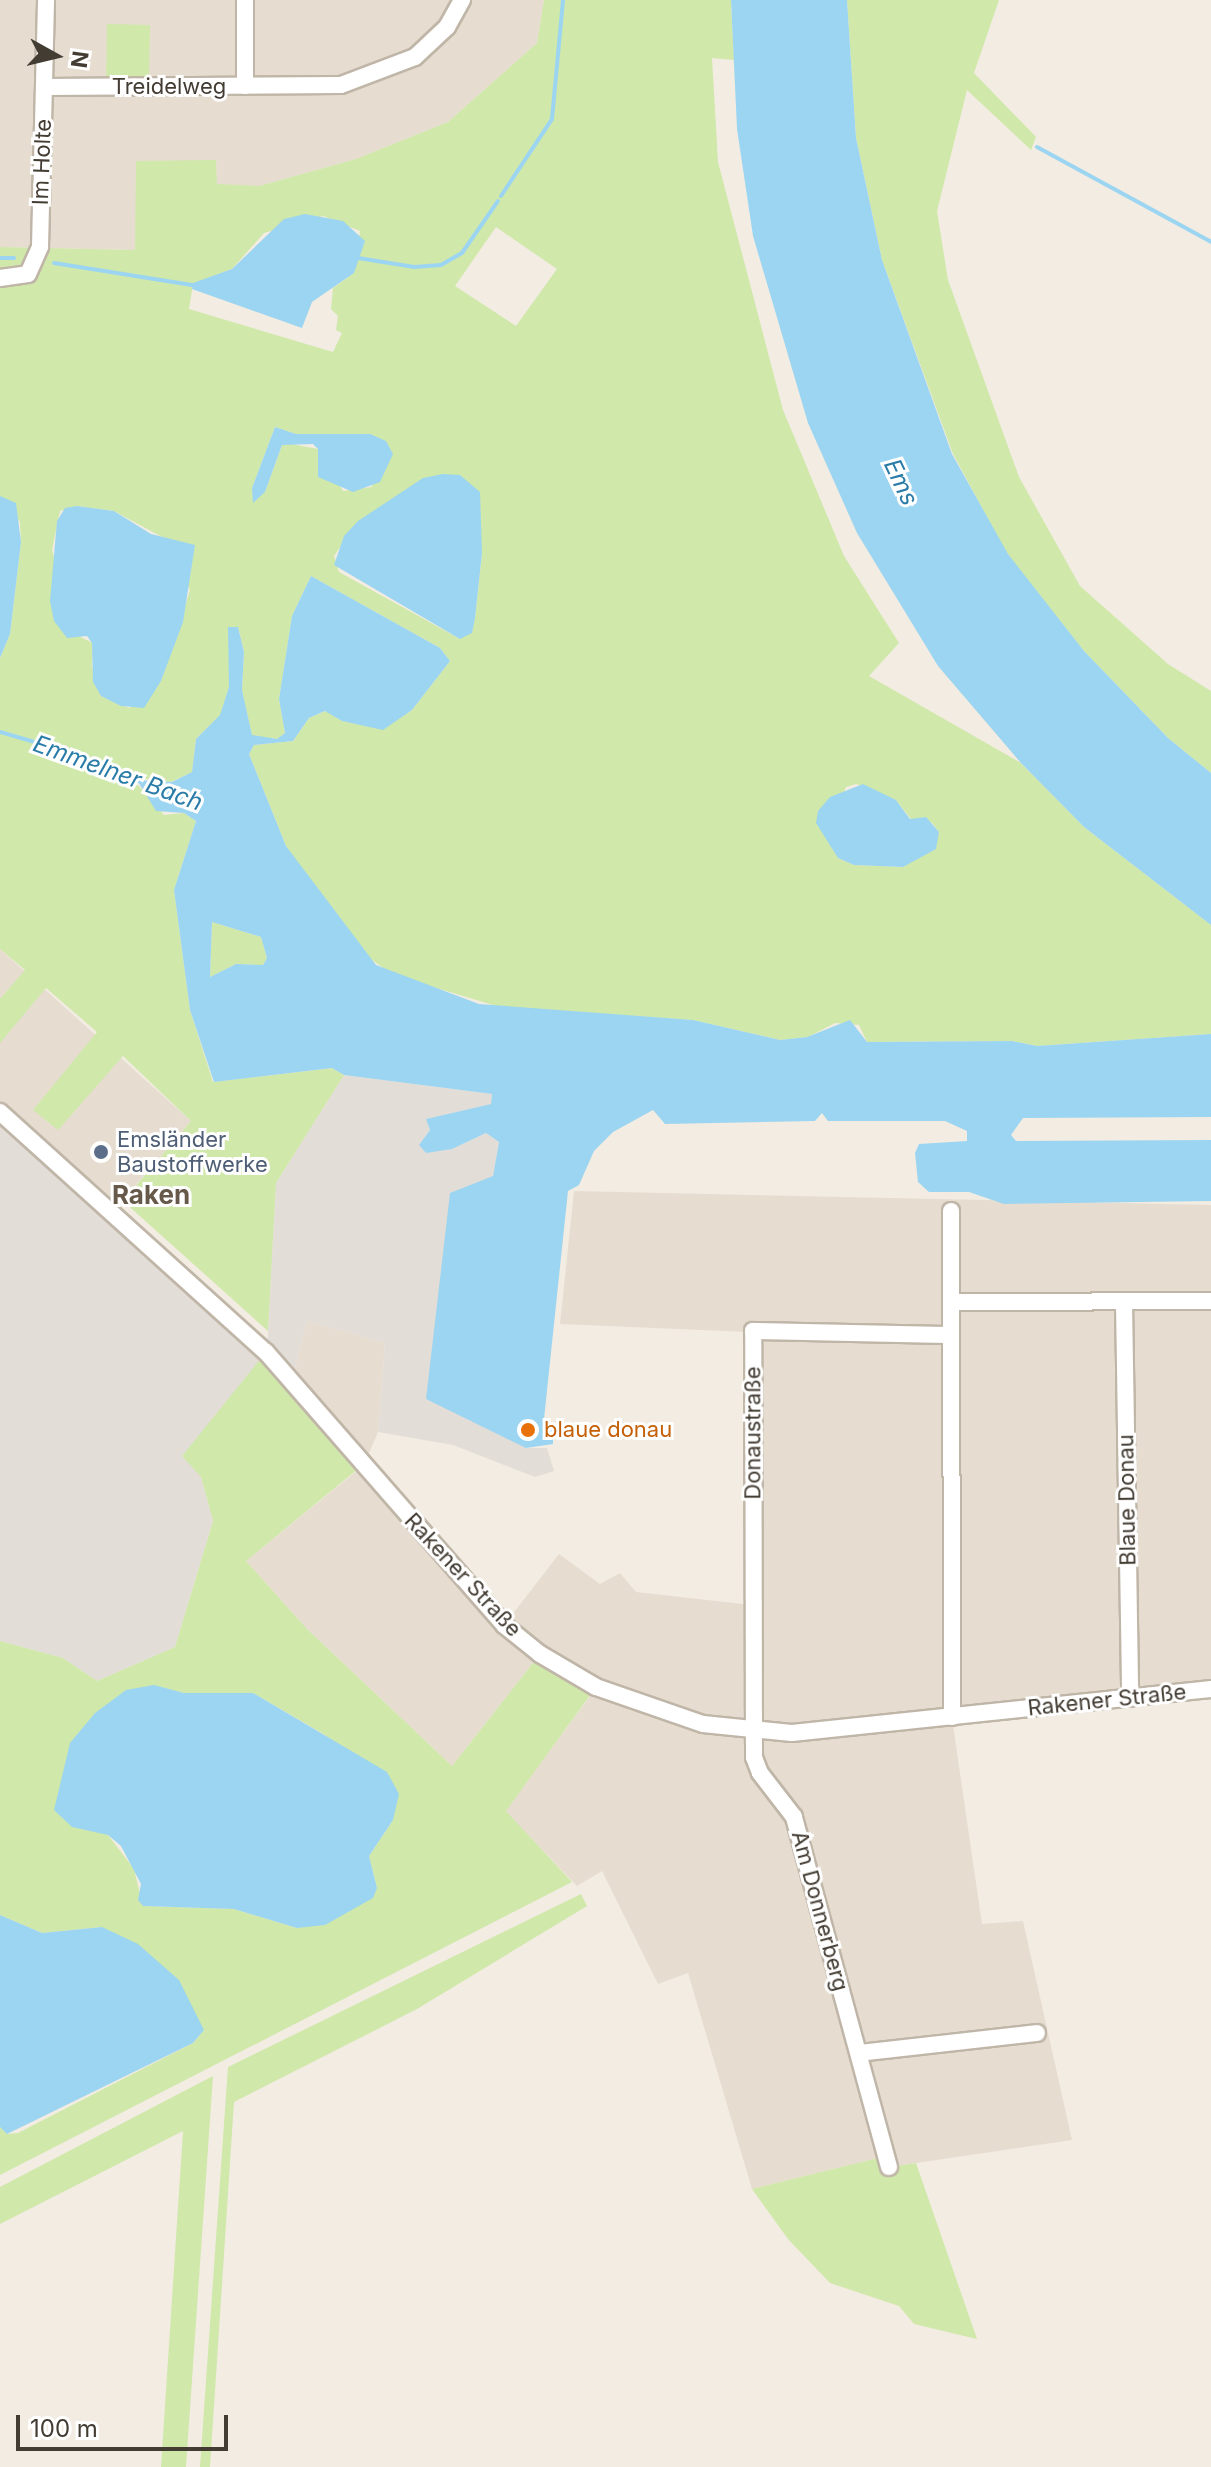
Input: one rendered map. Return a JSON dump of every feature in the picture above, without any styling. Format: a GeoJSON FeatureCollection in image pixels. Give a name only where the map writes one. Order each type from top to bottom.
{"type":"FeatureCollection","features":[{"type":"Feature","properties":{"kind":"street","name":"Im Holte"},"geometry":{"type":"LineString","coordinates":[[0,278],[28,274],[40,247],[46,0]]}},
{"type":"Feature","properties":{"kind":"street","name":"Treidelweg"},"geometry":{"type":"LineString","coordinates":[[245,0],[245,86]]}},
{"type":"Feature","properties":{"kind":"street","name":"Treidelweg"},"geometry":{"type":"LineString","coordinates":[[44,87],[314,88],[373,76],[428,47],[462,0]]}},
{"type":"Feature","properties":{"kind":"street","name":"Rakener Straße"},"geometry":{"type":"LineString","coordinates":[[0,1112],[273,1359],[504,1625],[540,1654],[607,1692],[703,1724],[751,1731],[827,1731],[1211,1689]]}},
{"type":"Feature","properties":{"kind":"street"},"geometry":{"type":"LineString","coordinates":[[951,1211],[952,1717]]}},
{"type":"Feature","properties":{"kind":"street"},"geometry":{"type":"LineString","coordinates":[[951,1302],[1211,1301]]}},
{"type":"Feature","properties":{"kind":"street","name":"Blaue Donau"},"geometry":{"type":"LineString","coordinates":[[1124,1302],[1130,1698]]}},
{"type":"Feature","properties":{"kind":"street","name":"Donaustraße"},"geometry":{"type":"LineString","coordinates":[[751,1731],[753,1331],[950,1335]]}},
{"type":"Feature","properties":{"kind":"street","name":"Am Donnerberg"},"geometry":{"type":"LineString","coordinates":[[751,1731],[760,1773],[794,1817],[889,2167]]}},
{"type":"Feature","properties":{"kind":"street"},"geometry":{"type":"LineString","coordinates":[[859,2053],[1037,2033]]}},
{"type":"Feature","properties":{"kind":"shaded area"},"geometry":{"type":"Polygon","coordinates":[[[0,0],[544,0],[537,43],[448,122],[356,159],[259,186],[217,185],[216,161],[136,161],[136,250],[0,247],[0,0]]]}},
{"type":"Feature","properties":{"kind":"shaded area"},"geometry":{"type":"Polygon","coordinates":[[[0,949],[191,1121],[112,1213],[0,1112],[0,949]]]}},
{"type":"Feature","properties":{"kind":"shaded area"},"geometry":{"type":"Polygon","coordinates":[[[344,1075],[492,1094],[491,1104],[427,1119],[430,1130],[419,1145],[452,1149],[486,1133],[499,1142],[493,1176],[526,1448],[547,1448],[554,1471],[535,1477],[453,1445],[378,1432],[385,1343],[307,1321],[292,1380],[201,1477],[213,1521],[175,1647],[97,1681],[63,1658],[0,1641],[0,1112],[267,1351],[276,1183],[344,1075]]]}},
{"type":"Feature","properties":{"kind":"shaded area"},"geometry":{"type":"Polygon","coordinates":[[[574,1191],[1211,1205],[1211,1693],[952,1718],[982,1924],[1023,1921],[1072,2140],[889,2167],[886,2156],[752,2189],[688,1973],[658,1984],[602,1871],[577,1886],[505,1811],[596,1688],[540,1654],[452,1766],[307,1629],[246,1561],[364,1465],[505,1624],[559,1554],[600,1584],[620,1573],[636,1592],[752,1605],[748,1332],[560,1324],[574,1191]]]}},
{"type":"Feature","properties":{"kind":"shaded area"},"geometry":{"type":"Polygon","coordinates":[[[307,1321],[385,1343],[378,1432],[364,1465],[292,1380],[307,1321]]]}},
{"type":"Feature","properties":{"kind":"green space"},"geometry":{"type":"Polygon","coordinates":[[[544,0],[731,0],[734,60],[712,58],[718,162],[783,410],[844,556],[899,643],[869,676],[1021,763],[1084,827],[1211,925],[1211,1034],[1037,1046],[1012,1041],[867,1042],[859,1025],[835,1023],[808,1037],[780,1040],[693,1020],[503,1008],[393,975],[368,957],[308,881],[286,846],[249,754],[254,745],[293,741],[309,718],[326,711],[342,721],[383,729],[412,710],[450,661],[440,648],[311,576],[292,616],[279,699],[285,733],[277,739],[252,736],[242,690],[244,652],[238,627],[229,628],[229,687],[221,715],[196,739],[192,772],[171,782],[115,775],[139,786],[164,815],[184,813],[196,821],[174,890],[190,1010],[213,1082],[332,1068],[344,1075],[276,1183],[268,1331],[123,1201],[191,1121],[123,1056],[58,1130],[33,1110],[97,1032],[46,988],[0,1043],[0,999],[25,970],[0,949],[0,658],[10,634],[21,542],[20,522],[0,496],[0,247],[135,250],[136,161],[216,160],[217,184],[259,186],[356,159],[448,122],[537,43],[544,0]],[[323,216],[264,233],[232,269],[193,284],[189,309],[333,352],[342,333],[336,330],[338,316],[331,309],[333,288],[354,273],[360,231],[323,216]],[[496,227],[455,286],[516,326],[557,269],[496,227]],[[275,427],[252,488],[265,492],[282,445],[291,444],[318,449],[343,491],[372,487],[370,434],[296,434],[275,427]],[[77,506],[60,511],[52,550],[76,635],[93,643],[92,667],[101,696],[129,708],[161,681],[190,590],[162,537],[114,511],[77,506]],[[358,521],[334,556],[339,572],[460,639],[475,618],[482,553],[358,521]],[[856,784],[846,787],[827,836],[838,858],[854,865],[903,867],[930,849],[939,832],[932,823],[911,819],[896,800],[856,784]]]}},
{"type":"Feature","properties":{"kind":"green space"},"geometry":{"type":"Polygon","coordinates":[[[847,0],[999,0],[974,73],[1036,137],[1031,150],[967,90],[937,211],[948,280],[1019,477],[1080,586],[1168,664],[1211,691],[1211,773],[1168,738],[1084,651],[1007,554],[953,454],[882,260],[856,138],[847,0]]]}},
{"type":"Feature","properties":{"kind":"green space"},"geometry":{"type":"Polygon","coordinates":[[[107,24],[150,25],[149,81],[106,81],[107,24]]]}},
{"type":"Feature","properties":{"kind":"green space"},"geometry":{"type":"Polygon","coordinates":[[[212,922],[261,937],[267,958],[263,965],[236,964],[210,977],[212,922]]]}},
{"type":"Feature","properties":{"kind":"green space"},"geometry":{"type":"Polygon","coordinates":[[[266,1352],[364,1464],[246,1561],[307,1629],[452,1766],[540,1654],[596,1687],[506,1811],[572,1882],[0,2175],[0,2127],[7,2134],[18,2133],[193,2043],[204,2030],[102,1927],[42,1933],[0,1915],[0,1641],[63,1658],[97,1681],[175,1647],[213,1521],[201,1477],[182,1456],[266,1352]],[[153,1686],[108,1835],[134,1869],[143,1906],[234,1909],[297,1928],[377,1888],[369,1856],[393,1820],[325,1735],[253,1693],[184,1693],[153,1686]]]}},
{"type":"Feature","properties":{"kind":"green space"},"geometry":{"type":"Polygon","coordinates":[[[581,1894],[587,1906],[417,2009],[234,2102],[210,2467],[200,2467],[228,2067],[581,1894]]]}},
{"type":"Feature","properties":{"kind":"green space"},"geometry":{"type":"Polygon","coordinates":[[[213,2076],[186,2467],[161,2467],[183,2131],[0,2224],[0,2187],[213,2076]]]}},
{"type":"Feature","properties":{"kind":"green space"},"geometry":{"type":"Polygon","coordinates":[[[886,2156],[890,2167],[916,2163],[977,2339],[914,2324],[899,2306],[830,2283],[788,2239],[752,2189],[886,2156]]]}},
{"type":"Feature","properties":{"kind":"water","name":"Ems"},"geometry":{"type":"Polygon","coordinates":[[[731,0],[847,0],[856,138],[882,260],[952,454],[1008,554],[1084,651],[1168,738],[1211,773],[1211,925],[1084,827],[1021,763],[938,666],[857,533],[808,423],[753,236],[737,129],[731,0]]]}},
{"type":"Feature","properties":{"kind":"water"},"geometry":{"type":"Polygon","coordinates":[[[305,214],[343,221],[365,241],[354,273],[312,302],[302,328],[192,289],[193,283],[232,269],[284,219],[305,214]]]}},
{"type":"Feature","properties":{"kind":"water"},"geometry":{"type":"Polygon","coordinates":[[[275,427],[296,434],[370,434],[386,441],[393,454],[380,482],[353,492],[318,477],[318,449],[313,444],[282,445],[265,492],[253,503],[252,488],[275,427]]]}},
{"type":"Feature","properties":{"kind":"water"},"geometry":{"type":"Polygon","coordinates":[[[460,475],[480,492],[482,553],[475,618],[472,633],[460,639],[334,565],[344,536],[358,521],[423,478],[460,475]]]}},
{"type":"Feature","properties":{"kind":"water"},"geometry":{"type":"Polygon","coordinates":[[[0,496],[16,503],[21,542],[10,634],[0,658],[0,496]]]}},
{"type":"Feature","properties":{"kind":"water"},"geometry":{"type":"Polygon","coordinates":[[[77,506],[114,511],[151,534],[195,545],[183,622],[161,681],[144,708],[121,706],[101,696],[93,682],[92,643],[87,636],[67,638],[54,621],[50,601],[57,521],[65,508],[77,506]]]}},
{"type":"Feature","properties":{"kind":"water"},"geometry":{"type":"Polygon","coordinates":[[[311,576],[440,648],[450,661],[412,710],[383,730],[342,721],[325,711],[309,718],[293,741],[254,745],[249,754],[286,846],[376,965],[479,1004],[693,1020],[780,1040],[807,1037],[850,1020],[867,1042],[1012,1041],[1037,1046],[1211,1034],[1211,1117],[1023,1118],[1011,1135],[1016,1141],[1211,1140],[1211,1201],[1004,1204],[969,1192],[929,1192],[918,1182],[915,1153],[919,1144],[967,1141],[967,1131],[945,1121],[828,1121],[822,1113],[815,1121],[665,1124],[653,1110],[613,1132],[594,1151],[579,1185],[568,1191],[544,1419],[553,1426],[553,1444],[526,1448],[426,1399],[450,1193],[493,1176],[499,1142],[486,1133],[452,1149],[426,1153],[419,1145],[430,1130],[426,1119],[491,1104],[492,1094],[344,1075],[332,1068],[214,1082],[190,1010],[174,890],[196,821],[184,813],[156,811],[137,780],[172,782],[192,772],[196,739],[220,715],[229,687],[228,627],[238,627],[244,652],[242,690],[252,735],[277,739],[285,733],[279,699],[292,616],[311,576]],[[212,922],[210,977],[236,964],[263,965],[267,958],[261,937],[212,922]]]}},
{"type":"Feature","properties":{"kind":"water"},"geometry":{"type":"Polygon","coordinates":[[[863,784],[896,800],[910,819],[926,817],[939,832],[936,849],[903,867],[854,865],[838,858],[816,823],[818,811],[830,797],[863,784]]]}},
{"type":"Feature","properties":{"kind":"water"},"geometry":{"type":"Polygon","coordinates":[[[154,1685],[184,1693],[253,1693],[387,1772],[399,1794],[393,1820],[369,1856],[377,1888],[373,1898],[325,1925],[297,1928],[234,1909],[143,1906],[138,1900],[141,1884],[121,1846],[108,1835],[72,1827],[54,1810],[70,1743],[95,1713],[126,1690],[154,1685]]]}},
{"type":"Feature","properties":{"kind":"water"},"geometry":{"type":"Polygon","coordinates":[[[0,1915],[42,1933],[102,1927],[138,1944],[179,1980],[204,2030],[193,2043],[7,2134],[0,2127],[0,1915]]]}},
{"type":"Feature","properties":{"kind":"waterway"},"geometry":{"type":"LineString","coordinates":[[501,196],[552,119],[563,0]]}},
{"type":"Feature","properties":{"kind":"waterway"},"geometry":{"type":"LineString","coordinates":[[1037,147],[1211,242]]}},
{"type":"Feature","properties":{"kind":"waterway"},"geometry":{"type":"LineString","coordinates":[[358,258],[414,267],[441,265],[462,253],[498,201]]}},
{"type":"Feature","properties":{"kind":"waterway"},"geometry":{"type":"LineString","coordinates":[[0,258],[14,258]]}},
{"type":"Feature","properties":{"kind":"waterway"},"geometry":{"type":"LineString","coordinates":[[54,263],[198,286]]}},
{"type":"Feature","properties":{"kind":"waterway","name":"Emmelner Bach"},"geometry":{"type":"LineString","coordinates":[[0,732],[79,755],[141,782]]}},
{"type":"Feature","properties":{"kind":"place","name":"Emsländer Baustoffwerke"},"geometry":{"type":"Point","coordinates":[101,1152]}},
{"type":"Feature","properties":{"kind":"place","name":"blaue donau"},"geometry":{"type":"Point","coordinates":[528,1430]}},
{"type":"Feature","properties":{"kind":"district","name":"Raken"},"geometry":{"type":"Point","coordinates":[151,1195]}}]}
